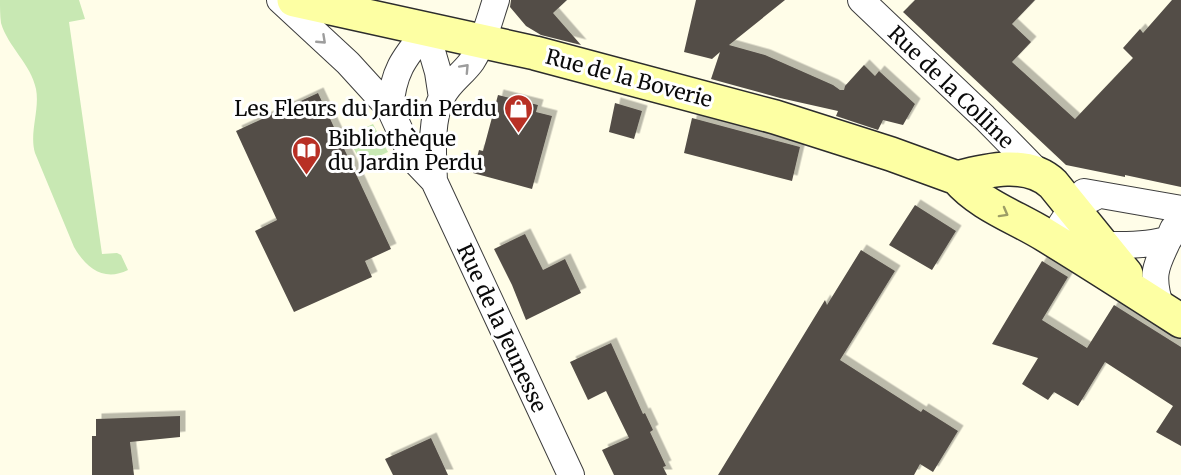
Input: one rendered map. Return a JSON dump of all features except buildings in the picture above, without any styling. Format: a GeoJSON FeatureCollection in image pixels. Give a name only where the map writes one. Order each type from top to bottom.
{"type":"FeatureCollection","features":[{"type":"Feature","properties":{"kind":"street","name":"Rue de la Jeunesse"},"geometry":{"type":"LineString","coordinates":[[280,0],[348,63],[390,109],[413,159],[434,181],[571,475]]}},
{"type":"Feature","properties":{"kind":"street","name":"Rue de la Boverie"},"geometry":{"type":"LineString","coordinates":[[294,0],[417,29],[483,41],[775,117],[957,178]]}},
{"type":"Feature","properties":{"kind":"street"},"geometry":{"type":"LineString","coordinates":[[372,0],[417,29],[392,87],[390,109]]}},
{"type":"Feature","properties":{"kind":"street","name":"Rue de la Jeunesse"},"geometry":{"type":"LineString","coordinates":[[434,181],[435,128],[442,98],[454,80],[471,62],[483,41],[496,0]]}},
{"type":"Feature","properties":{"kind":"street","name":"Rue de la Colline"},"geometry":{"type":"LineString","coordinates":[[861,0],[1066,191]]}},
{"type":"Feature","properties":{"kind":"street","name":"Rue de la Jeunesse"},"geometry":{"type":"LineString","coordinates":[[417,29],[438,72],[442,98]]}},
{"type":"Feature","properties":{"kind":"street"},"geometry":{"type":"LineString","coordinates":[[982,171],[1026,171],[1066,191],[1173,208],[1170,212],[1173,229],[1155,267],[1155,284],[1162,308],[1054,241],[986,203],[968,190],[957,178],[982,171]]}},
{"type":"Feature","properties":{"kind":"street"},"geometry":{"type":"LineString","coordinates":[[1054,241],[1062,219],[1066,191]]}},
{"type":"Feature","properties":{"kind":"street"},"geometry":{"type":"LineString","coordinates":[[1066,191],[1100,243],[1162,308]]}},
{"type":"Feature","properties":{"kind":"street"},"geometry":{"type":"LineString","coordinates":[[1054,241],[1144,244],[1169,239]]}},
{"type":"Feature","properties":{"kind":"green space"},"geometry":{"type":"Polygon","coordinates":[[[0,0],[79,0],[85,19],[69,22],[102,254],[121,255],[128,270],[111,274],[96,271],[84,261],[74,247],[35,153],[33,138],[37,105],[36,89],[29,72],[4,32],[1,23],[0,0]]]}},
{"type":"Feature","properties":{"kind":"green space"},"geometry":{"type":"Polygon","coordinates":[[[373,124],[388,152],[362,164],[347,136],[373,124]]]}},
{"type":"Feature","properties":{"kind":"place","name":"Les Fleurs du Jardin Perdu"},"geometry":{"type":"Point","coordinates":[518,134]}},
{"type":"Feature","properties":{"kind":"place","name":"Bibliothèque du Jardin Perdu"},"geometry":{"type":"Point","coordinates":[307,176]}}]}
